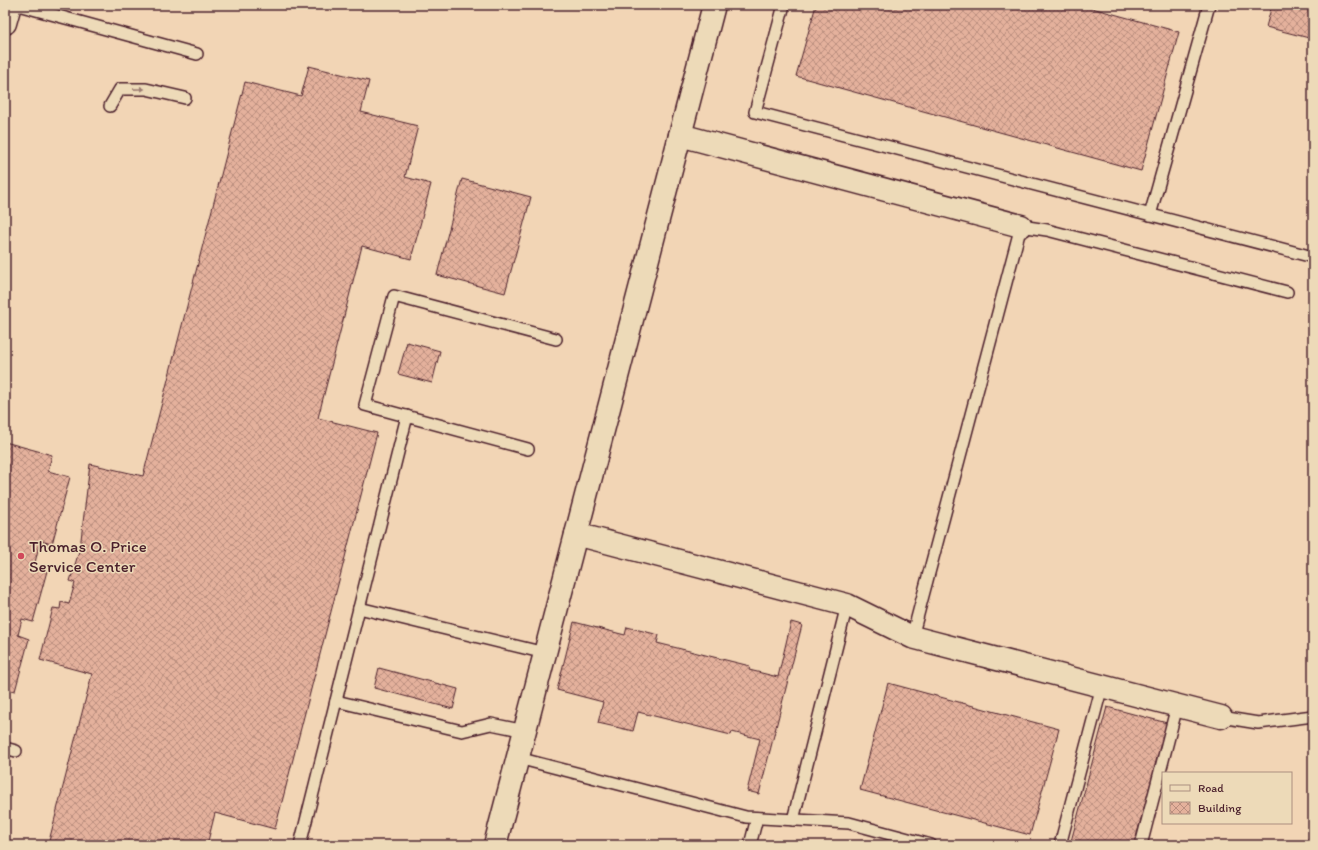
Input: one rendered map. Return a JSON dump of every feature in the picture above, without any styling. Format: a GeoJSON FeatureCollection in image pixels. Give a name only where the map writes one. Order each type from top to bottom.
{"type":"FeatureCollection","features":[{"type":"Feature","properties":{"kind":"street"},"geometry":{"type":"LineString","coordinates":[[5,23],[10,5]]}},
{"type":"Feature","properties":{"kind":"street"},"geometry":{"type":"LineString","coordinates":[[495,845],[714,5]]}},
{"type":"Feature","properties":{"kind":"street"},"geometry":{"type":"LineString","coordinates":[[680,135],[1021,226]]}},
{"type":"Feature","properties":{"kind":"street"},"geometry":{"type":"LineString","coordinates":[[576,534],[847,605],[912,636],[1221,717]]}},
{"type":"Feature","properties":{"kind":"lane"},"geometry":{"type":"LineString","coordinates":[[18,5],[197,54]]}},
{"type":"Feature","properties":{"kind":"lane"},"geometry":{"type":"LineString","coordinates":[[784,5],[755,112],[1313,258]]}},
{"type":"Feature","properties":{"kind":"lane"},"geometry":{"type":"LineString","coordinates":[[1150,215],[1209,5]]}},
{"type":"Feature","properties":{"kind":"lane"},"geometry":{"type":"LineString","coordinates":[[110,106],[120,89],[146,89],[186,98]]}},
{"type":"Feature","properties":{"kind":"lane"},"geometry":{"type":"LineString","coordinates":[[912,636],[1021,226],[1047,230],[1287,292]]}},
{"type":"Feature","properties":{"kind":"lane"},"geometry":{"type":"LineString","coordinates":[[528,449],[365,405],[394,296],[556,339]]}},
{"type":"Feature","properties":{"kind":"lane"},"geometry":{"type":"LineString","coordinates":[[300,845],[407,416]]}},
{"type":"Feature","properties":{"kind":"lane"},"geometry":{"type":"LineString","coordinates":[[793,820],[847,605]]}},
{"type":"Feature","properties":{"kind":"lane"},"geometry":{"type":"LineString","coordinates":[[359,608],[545,653]]}},
{"type":"Feature","properties":{"kind":"lane"},"geometry":{"type":"LineString","coordinates":[[1060,845],[1102,686]]}},
{"type":"Feature","properties":{"kind":"lane"},"geometry":{"type":"LineString","coordinates":[[336,701],[462,731],[490,724],[524,731]]}},
{"type":"Feature","properties":{"kind":"lane"},"geometry":{"type":"LineString","coordinates":[[1141,845],[1177,706]]}},
{"type":"Feature","properties":{"kind":"lane"},"geometry":{"type":"LineString","coordinates":[[1221,717],[1258,723],[1313,716]]}},
{"type":"Feature","properties":{"kind":"lane"},"geometry":{"type":"LineString","coordinates":[[518,758],[746,817],[849,823],[932,845]]}},
{"type":"Feature","properties":{"kind":"lane"},"geometry":{"type":"LineString","coordinates":[[750,845],[757,818]]}},
{"type":"Feature","properties":{"kind":"building"},"geometry":{"type":"Polygon","coordinates":[[[816,5],[1081,5],[1179,32],[1141,171],[796,76],[816,5]]]}},
{"type":"Feature","properties":{"kind":"building"},"geometry":{"type":"Polygon","coordinates":[[[1272,5],[1313,5],[1313,39],[1266,27],[1272,5]]]}},
{"type":"Feature","properties":{"kind":"building"},"geometry":{"type":"Polygon","coordinates":[[[309,66],[369,81],[361,112],[418,126],[405,177],[431,184],[411,259],[362,246],[318,418],[377,433],[275,829],[215,813],[207,845],[48,845],[92,674],[40,660],[53,608],[60,609],[61,602],[69,604],[75,583],[70,581],[80,548],[90,464],[143,476],[245,82],[301,96],[309,66]]]}},
{"type":"Feature","properties":{"kind":"building"},"geometry":{"type":"Polygon","coordinates":[[[462,179],[531,197],[505,293],[437,275],[462,179]]]}},
{"type":"Feature","properties":{"kind":"building"},"geometry":{"type":"Polygon","coordinates":[[[407,342],[440,351],[432,383],[398,374],[407,342]]]}},
{"type":"Feature","properties":{"kind":"building","name":"Thomas O. Price Service Center"},"geometry":{"type":"Polygon","coordinates":[[[5,442],[52,455],[48,471],[70,477],[52,544],[40,541],[34,567],[47,571],[33,622],[22,619],[18,635],[29,639],[15,691],[5,689],[5,442]]]}},
{"type":"Feature","properties":{"kind":"building"},"geometry":{"type":"Polygon","coordinates":[[[574,622],[625,635],[627,627],[659,635],[657,643],[750,666],[749,670],[778,677],[791,622],[802,625],[759,794],[747,791],[760,739],[732,732],[731,735],[638,712],[633,731],[598,723],[603,702],[557,690],[574,622]]]}},
{"type":"Feature","properties":{"kind":"building"},"geometry":{"type":"Polygon","coordinates":[[[379,668],[458,689],[453,709],[374,688],[379,668]]]}},
{"type":"Feature","properties":{"kind":"building"},"geometry":{"type":"Polygon","coordinates":[[[888,683],[1059,729],[1030,835],[860,790],[888,683]]]}},
{"type":"Feature","properties":{"kind":"building"},"geometry":{"type":"Polygon","coordinates":[[[1107,707],[1167,723],[1134,845],[1070,845],[1107,707]]]}},
{"type":"Feature","properties":{"kind":"place","name":"Thomas O. Price Service Center"},"geometry":{"type":"Point","coordinates":[21,556]}}]}
